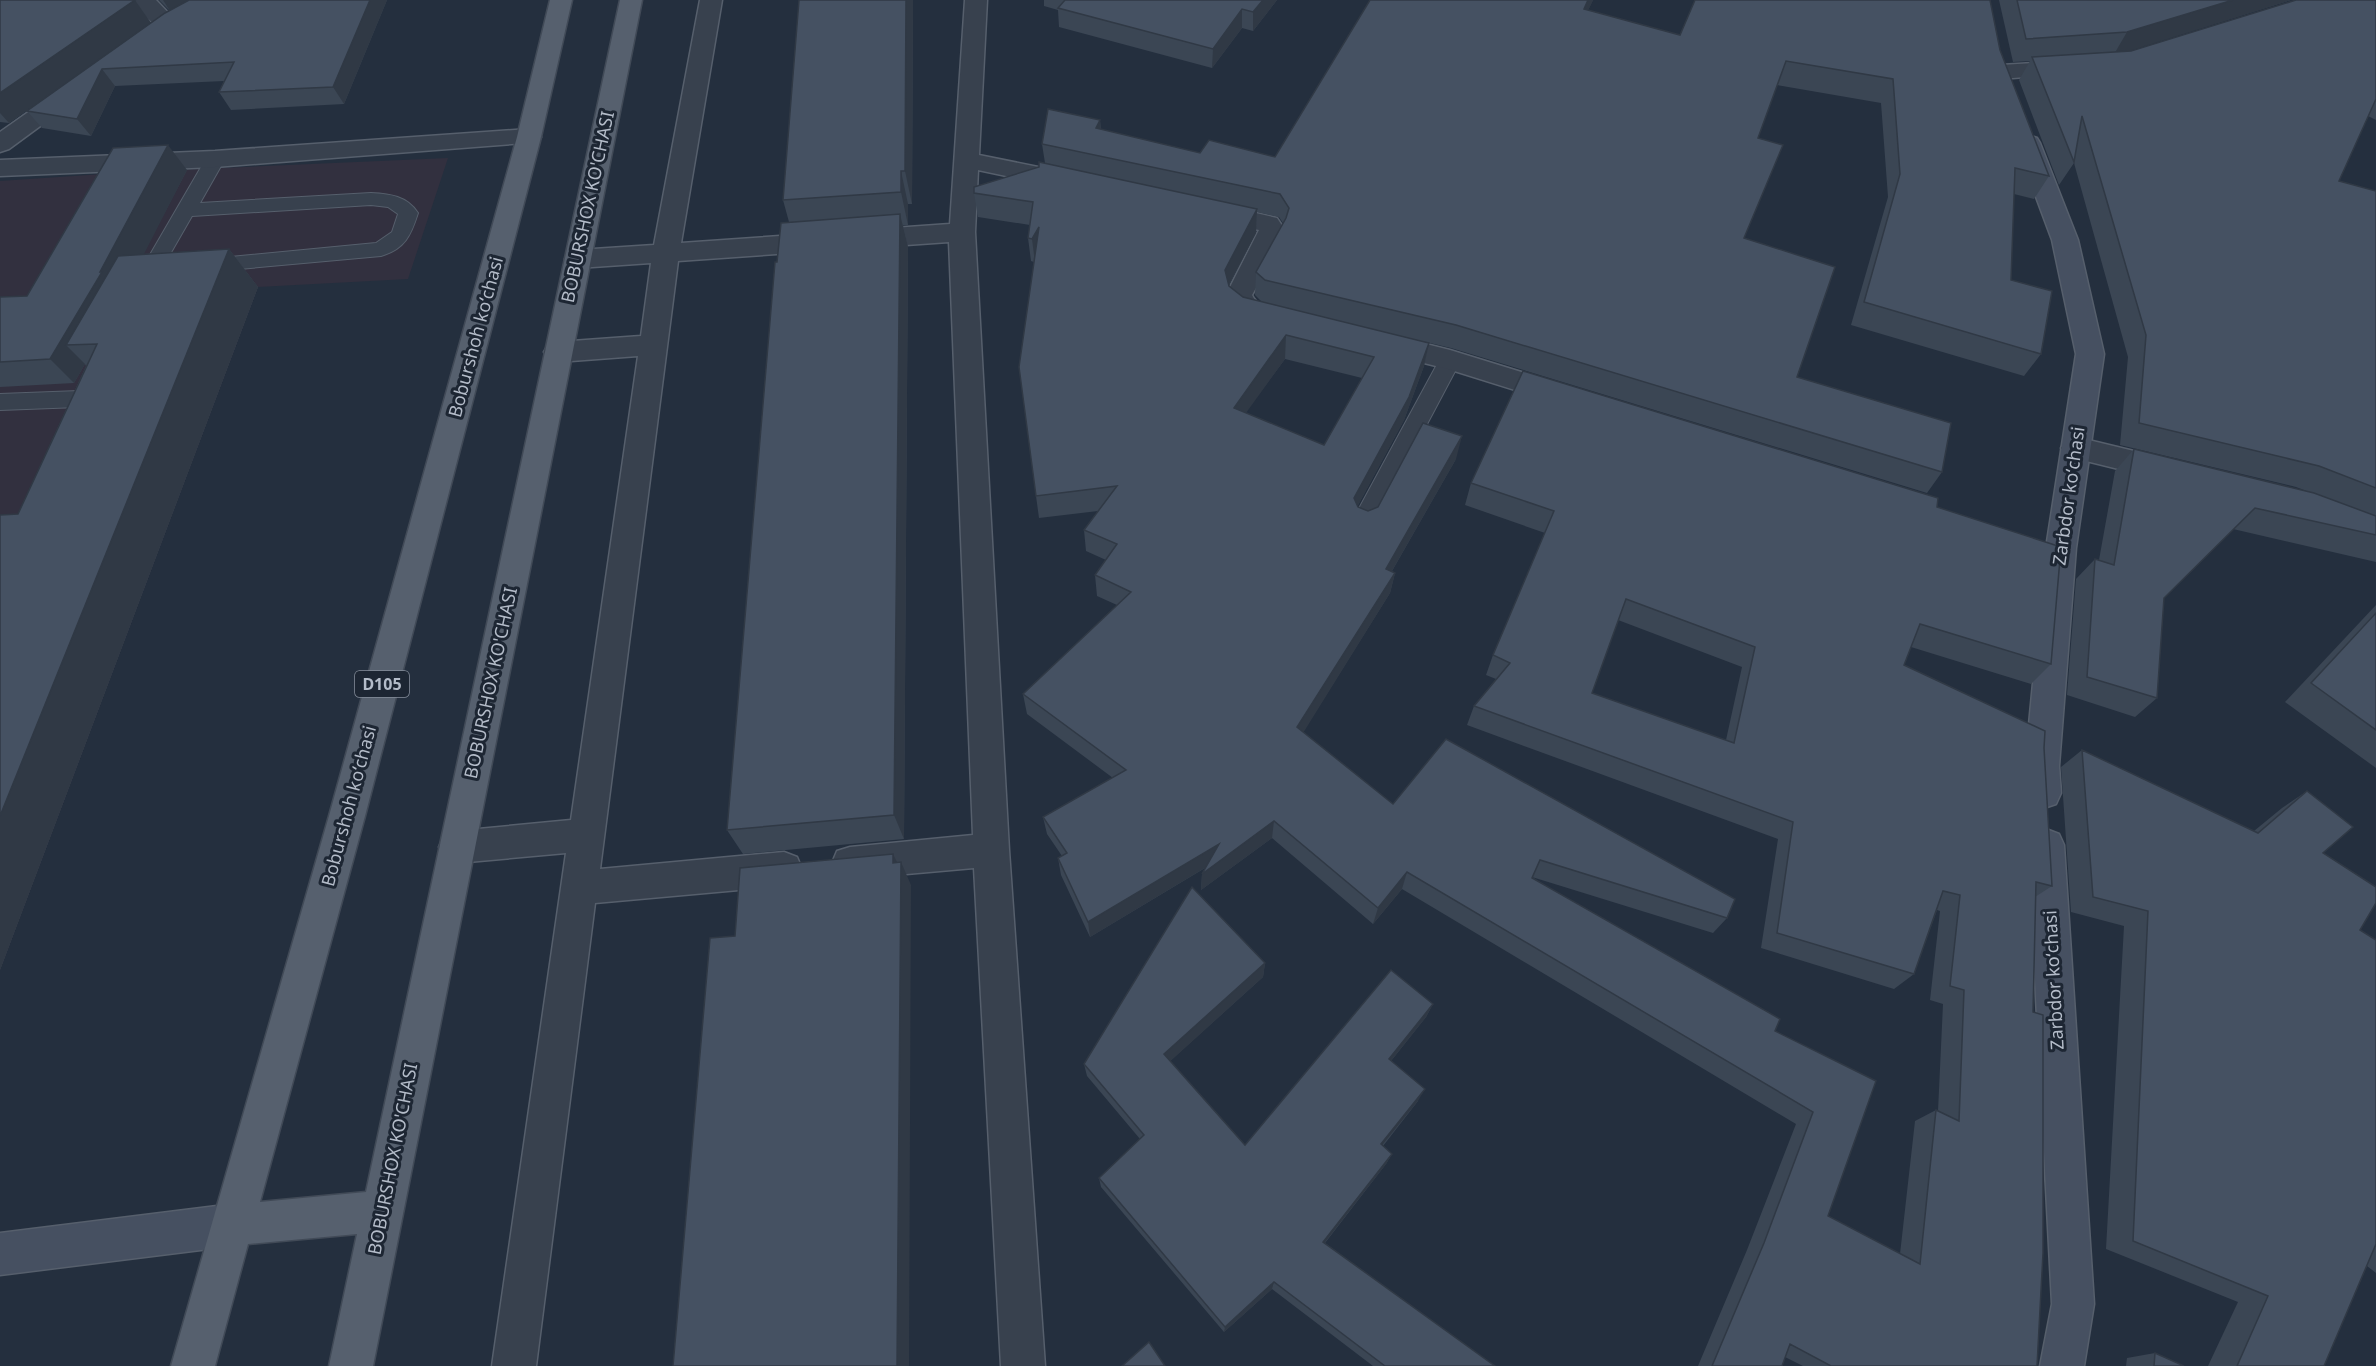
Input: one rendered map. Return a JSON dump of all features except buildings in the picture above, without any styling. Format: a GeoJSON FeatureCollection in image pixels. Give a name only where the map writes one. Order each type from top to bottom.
{"type":"FeatureCollection","features":[{"type":"Feature","properties":{"kind":"main road","name":"Boburshoh koʻchasi"},"geometry":{"type":"LineString","coordinates":[[193,1366],[353,793],[529,137],[561,0]]}},
{"type":"Feature","properties":{"kind":"main road","name":"BOBURSHOX KO'CHASI"},"geometry":{"type":"LineString","coordinates":[[351,1366],[631,0]]}},
{"type":"Feature","properties":{"kind":"main road"},"geometry":{"type":"LineString","coordinates":[[233,1225],[382,1211]]}},
{"type":"Feature","properties":{"kind":"street"},"geometry":{"type":"LineString","coordinates":[[143,0],[176,19],[149,37]]}},
{"type":"Feature","properties":{"kind":"street"},"geometry":{"type":"LineString","coordinates":[[514,1366],[666,253],[711,0]]}},
{"type":"Feature","properties":{"kind":"street"},"geometry":{"type":"LineString","coordinates":[[976,0],[962,232],[992,850],[1023,1366]]}},
{"type":"Feature","properties":{"kind":"street","name":"Zarbdor koʻchasi"},"geometry":{"type":"LineString","coordinates":[[2062,1366],[2073,1304],[2042,766],[2050,544],[2076,448],[2090,354],[2065,240],[1998,57],[2092,67]]}},
{"type":"Feature","properties":{"kind":"street"},"geometry":{"type":"LineString","coordinates":[[0,144],[92,78]]}},
{"type":"Feature","properties":{"kind":"street"},"geometry":{"type":"LineString","coordinates":[[0,168],[215,159],[529,137]]}},
{"type":"Feature","properties":{"kind":"street"},"geometry":{"type":"LineString","coordinates":[[967,159],[1091,185]]}},
{"type":"Feature","properties":{"kind":"street"},"geometry":{"type":"LineString","coordinates":[[1192,207],[1268,224],[1272,230],[1269,240],[1239,295],[1240,301],[1252,312],[1297,322]]}},
{"type":"Feature","properties":{"kind":"street"},"geometry":{"type":"LineString","coordinates":[[578,258],[962,232]]}},
{"type":"Feature","properties":{"kind":"street"},"geometry":{"type":"LineString","coordinates":[[1362,338],[1450,360],[1586,402]]}},
{"type":"Feature","properties":{"kind":"street"},"geometry":{"type":"LineString","coordinates":[[558,352],[653,345]]}},
{"type":"Feature","properties":{"kind":"street"},"geometry":{"type":"LineString","coordinates":[[2076,448],[2191,476]]}},
{"type":"Feature","properties":{"kind":"street"},"geometry":{"type":"LineString","coordinates":[[457,847],[586,835]]}},
{"type":"Feature","properties":{"kind":"street"},"geometry":{"type":"LineString","coordinates":[[580,888],[992,850]]}},
{"type":"Feature","properties":{"kind":"street"},"geometry":{"type":"LineString","coordinates":[[0,1254],[233,1225]]}},
{"type":"Feature","properties":{"kind":"lane"},"geometry":{"type":"LineString","coordinates":[[134,299],[215,159]]}},
{"type":"Feature","properties":{"kind":"lane"},"geometry":{"type":"LineString","coordinates":[[151,269],[381,249],[401,235],[408,213],[403,206],[393,200],[371,199],[185,210]]}},
{"type":"Feature","properties":{"kind":"lane"},"geometry":{"type":"LineString","coordinates":[[1364,521],[1450,360]]}},
{"type":"Feature","properties":{"kind":"lane"},"geometry":{"type":"LineString","coordinates":[[69,420],[90,379]]}},
{"type":"Feature","properties":{"kind":"lane"},"geometry":{"type":"LineString","coordinates":[[0,402],[79,399]]}},
{"type":"Feature","properties":{"kind":"shaded area"},"geometry":{"type":"Polygon","coordinates":[[[448,158],[408,279],[258,287],[0,970],[0,181],[133,172],[448,158]]]}}]}
